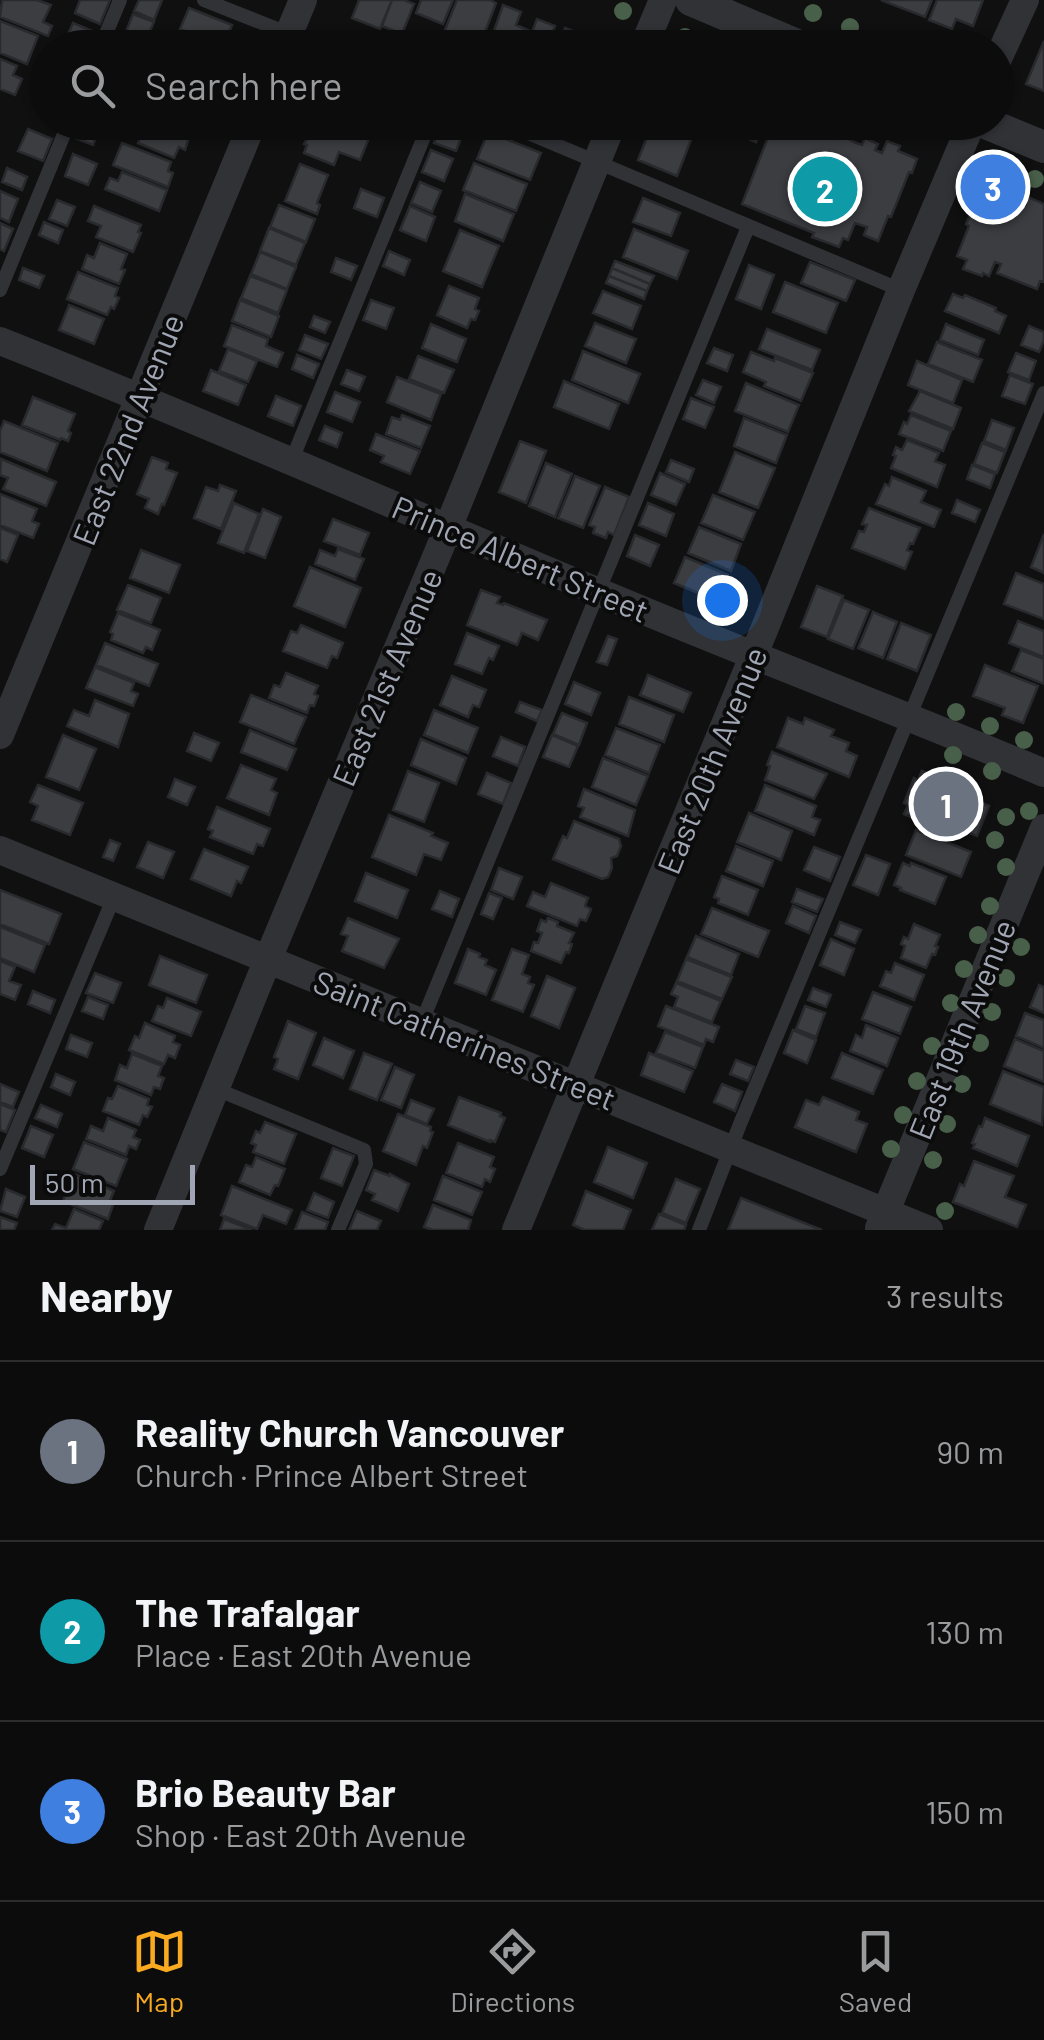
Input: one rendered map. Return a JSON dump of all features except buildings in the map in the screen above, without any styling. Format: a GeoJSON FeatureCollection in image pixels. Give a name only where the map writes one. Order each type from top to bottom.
{"type":"FeatureCollection","features":[{"type":"Feature","properties":{"kind":"street"},"geometry":{"type":"LineString","coordinates":[[290,30],[303,0]]}},
{"type":"Feature","properties":{"kind":"street"},"geometry":{"type":"LineString","coordinates":[[650,30],[663,0]]}},
{"type":"Feature","properties":{"kind":"street"},"geometry":{"type":"LineString","coordinates":[[691,0],[762,30]]}},
{"type":"Feature","properties":{"kind":"street"},"geometry":{"type":"LineString","coordinates":[[1011,30],[1025,0]]}},
{"type":"Feature","properties":{"kind":"street"},"geometry":{"type":"LineString","coordinates":[[1014,135],[1044,147]]}},
{"type":"Feature","properties":{"kind":"street","name":"East 22nd Avenue"},"geometry":{"type":"LineString","coordinates":[[0,735],[246,140]]}},
{"type":"Feature","properties":{"kind":"street","name":"East 21st Avenue"},"geometry":{"type":"LineString","coordinates":[[158,1230],[605,140]]}},
{"type":"Feature","properties":{"kind":"street","name":"East 20th Avenue"},"geometry":{"type":"LineString","coordinates":[[516,1230],[964,140]]}},
{"type":"Feature","properties":{"kind":"street","name":"Prince Albert Street"},"geometry":{"type":"LineString","coordinates":[[0,340],[598,592],[1044,773]]}},
{"type":"Feature","properties":{"kind":"street","name":"East 19th Avenue"},"geometry":{"type":"LineString","coordinates":[[882,1221],[1044,828]]}},
{"type":"Feature","properties":{"kind":"street","name":"Saint Catherines Street"},"geometry":{"type":"LineString","coordinates":[[0,850],[731,1148],[882,1221],[928,1230]]}},
{"type":"Feature","properties":{"kind":"lane"},"geometry":{"type":"LineString","coordinates":[[108,30],[120,0]]}},
{"type":"Feature","properties":{"kind":"lane"},"geometry":{"type":"LineString","coordinates":[[204,0],[266,30]]}},
{"type":"Feature","properties":{"kind":"lane"},"geometry":{"type":"LineString","coordinates":[[0,290],[62,140]]}},
{"type":"Feature","properties":{"kind":"lane"},"geometry":{"type":"LineString","coordinates":[[292,462],[423,140]]}},
{"type":"Feature","properties":{"kind":"lane"},"geometry":{"type":"LineString","coordinates":[[544,140],[902,290]]}},
{"type":"Feature","properties":{"kind":"lane"},"geometry":{"type":"LineString","coordinates":[[421,1024],[748,227]]}},
{"type":"Feature","properties":{"kind":"lane"},"geometry":{"type":"LineString","coordinates":[[699,1230],[1044,392]]}},
{"type":"Feature","properties":{"kind":"lane"},"geometry":{"type":"LineString","coordinates":[[0,1169],[114,896]]}},
{"type":"Feature","properties":{"kind":"lane"},"geometry":{"type":"LineString","coordinates":[[216,1089],[364,1150],[366,1164],[338,1230]]}},
{"type":"Feature","properties":{"kind":"place","name":"Brio Beauty Bar"},"geometry":{"type":"Point","coordinates":[993,187]}},
{"type":"Feature","properties":{"kind":"place","name":"The Trafalgar"},"geometry":{"type":"Point","coordinates":[825,189]}},
{"type":"Feature","properties":{"kind":"place","name":"Reality Church Vancouver"},"geometry":{"type":"Point","coordinates":[946,804]}}]}
